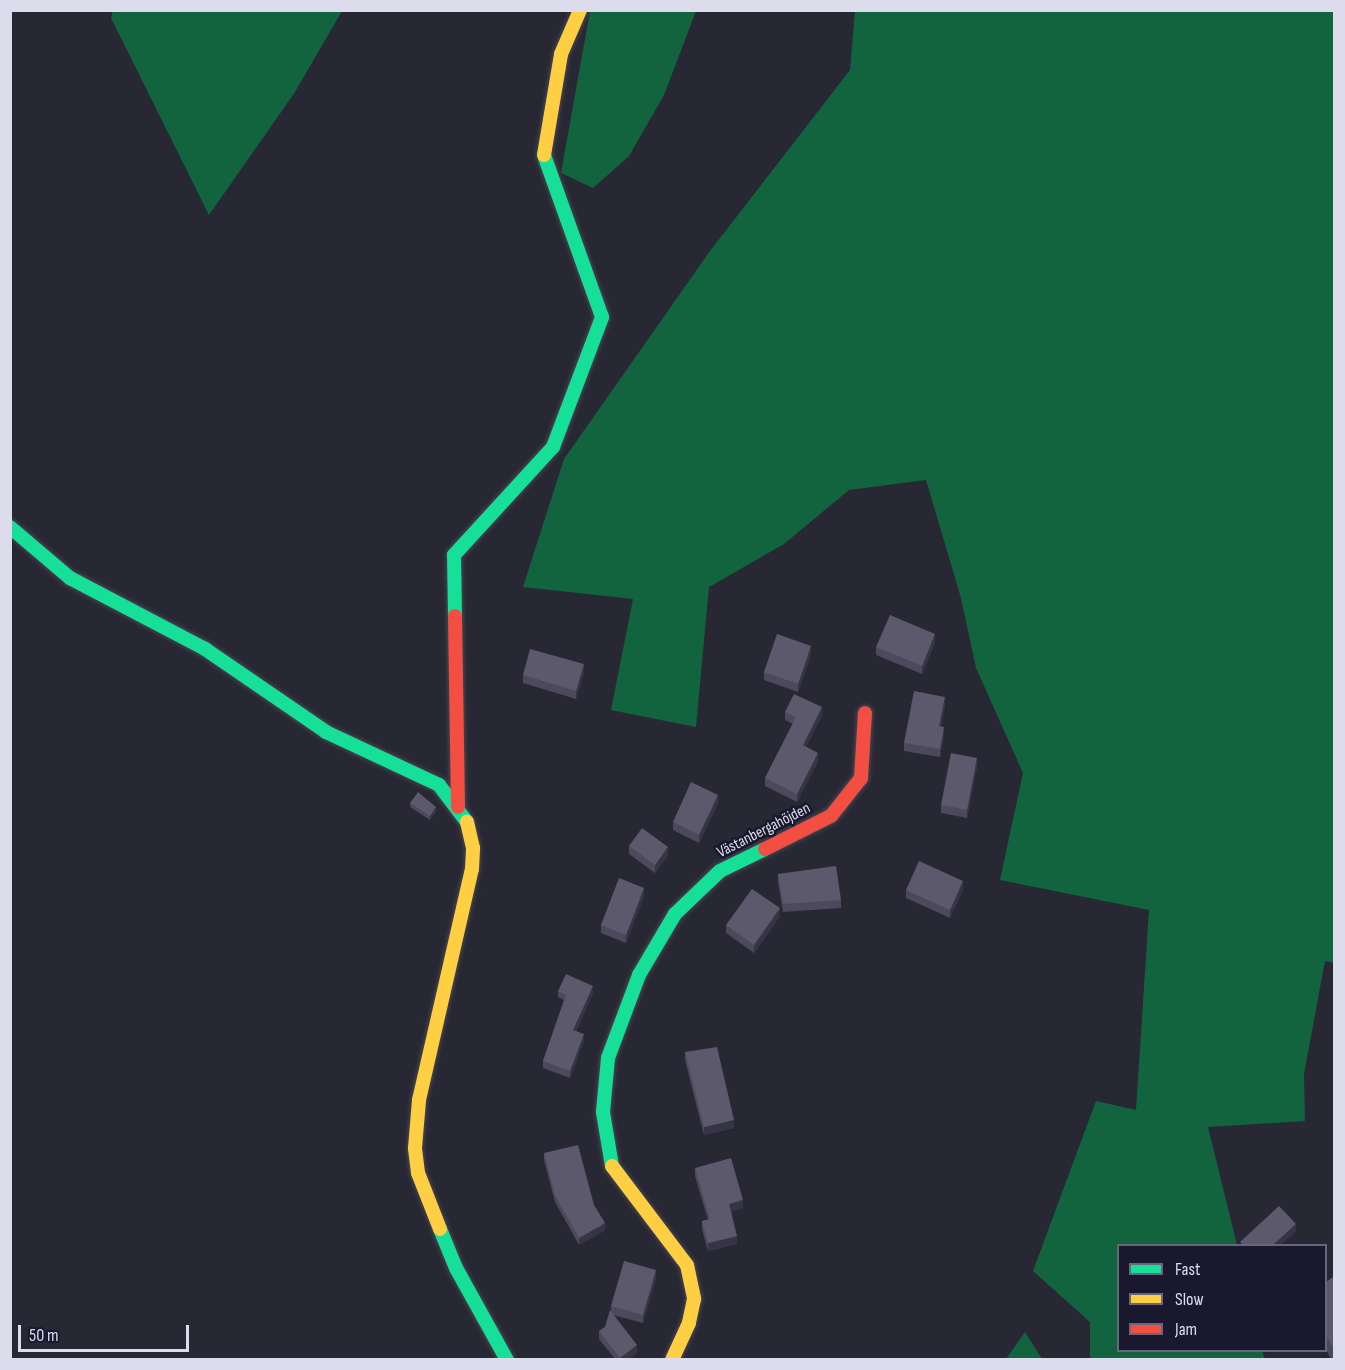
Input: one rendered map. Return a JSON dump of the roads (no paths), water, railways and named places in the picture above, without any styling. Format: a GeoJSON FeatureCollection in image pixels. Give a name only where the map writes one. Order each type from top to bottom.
{"type":"FeatureCollection","features":[{"type":"Feature","properties":{"kind":"street"},"geometry":{"type":"LineString","coordinates":[[458,807],[454,555],[553,447],[602,317],[544,154],[561,54],[580,10]]}},
{"type":"Feature","properties":{"kind":"street"},"geometry":{"type":"LineString","coordinates":[[10,527],[70,578],[205,649],[326,732],[439,785],[458,807],[470,831],[472,869],[418,1100],[415,1148],[418,1173],[456,1268],[507,1359]]}},
{"type":"Feature","properties":{"kind":"street","name":"Västanbergahöjden"},"geometry":{"type":"LineString","coordinates":[[672,1359],[689,1323],[694,1299],[687,1265],[613,1172],[603,1112],[608,1058],[639,975],[675,914],[720,871],[831,816],[861,778],[865,713]]}}]}
